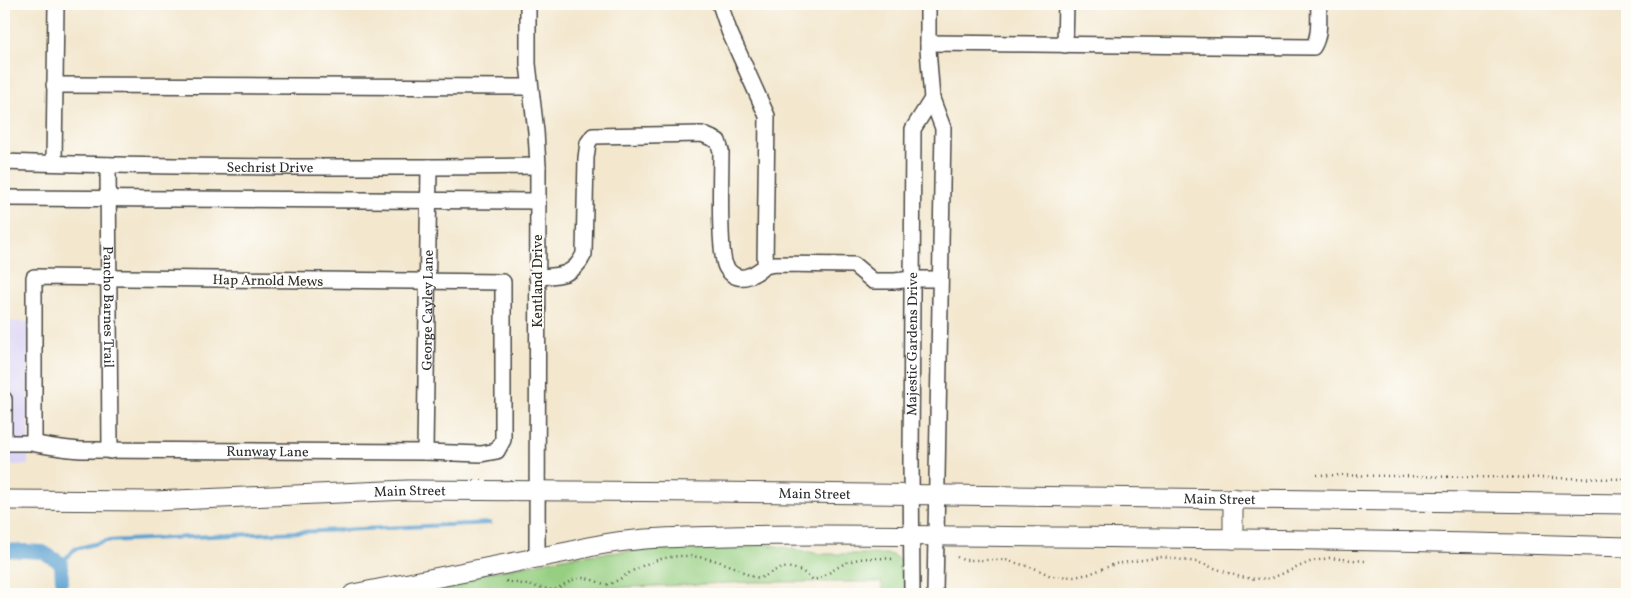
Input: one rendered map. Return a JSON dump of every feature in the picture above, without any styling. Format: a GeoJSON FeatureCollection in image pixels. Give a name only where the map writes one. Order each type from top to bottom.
{"type":"FeatureCollection","features":[{"type":"Feature","properties":{"kind":"main road","name":"Main Street"},"geometry":{"type":"LineString","coordinates":[[4,500],[154,501],[408,490],[1627,504]]}},
{"type":"Feature","properties":{"kind":"main road"},"geometry":{"type":"LineString","coordinates":[[1233,498],[1233,539]]}},
{"type":"Feature","properties":{"kind":"main road"},"geometry":{"type":"LineString","coordinates":[[353,594],[599,544],[676,537],[806,534],[912,535],[1467,542],[1627,547]]}},
{"type":"Feature","properties":{"kind":"street"},"geometry":{"type":"LineString","coordinates":[[54,163],[56,4]]}},
{"type":"Feature","properties":{"kind":"street","name":"Kentland Drive"},"geometry":{"type":"LineString","coordinates":[[528,4],[528,58],[538,166],[537,558]]}},
{"type":"Feature","properties":{"kind":"street"},"geometry":{"type":"LineString","coordinates":[[720,4],[729,31],[767,116],[765,266]]}},
{"type":"Feature","properties":{"kind":"street","name":"Majestic Gardens Drive"},"geometry":{"type":"LineString","coordinates":[[928,4],[928,44],[932,99],[943,128],[936,594]]}},
{"type":"Feature","properties":{"kind":"street"},"geometry":{"type":"LineString","coordinates":[[1065,45],[1066,4]]}},
{"type":"Feature","properties":{"kind":"street"},"geometry":{"type":"LineString","coordinates":[[928,44],[1313,47],[1318,34],[1319,4]]}},
{"type":"Feature","properties":{"kind":"street"},"geometry":{"type":"LineString","coordinates":[[54,85],[530,87]]}},
{"type":"Feature","properties":{"kind":"street","name":"Majestic Gardens Drive"},"geometry":{"type":"LineString","coordinates":[[912,594],[913,129],[932,99]]}},
{"type":"Feature","properties":{"kind":"street"},"geometry":{"type":"LineString","coordinates":[[537,278],[558,276],[570,272],[579,265],[584,254],[586,158],[588,143],[593,136],[702,134],[718,142],[721,151],[722,248],[725,265],[730,272],[741,278],[754,276],[765,266],[775,264],[854,265],[873,281],[895,282],[912,279],[940,279]]}},
{"type":"Feature","properties":{"kind":"street","name":"Sechrist Drive"},"geometry":{"type":"LineString","coordinates":[[4,162],[108,165],[538,166]]}},
{"type":"Feature","properties":{"kind":"street","name":"Pancho Barnes Trail"},"geometry":{"type":"LineString","coordinates":[[108,165],[110,451]]}},
{"type":"Feature","properties":{"kind":"street","name":"George Cayley Lane"},"geometry":{"type":"LineString","coordinates":[[425,452],[429,167]]}},
{"type":"Feature","properties":{"kind":"street"},"geometry":{"type":"LineString","coordinates":[[4,198],[538,200]]}},
{"type":"Feature","properties":{"kind":"street","name":"Hap Arnold Mews"},"geometry":{"type":"LineString","coordinates":[[34,444],[34,277],[503,282],[504,440],[497,451],[481,454],[425,452]]}},
{"type":"Feature","properties":{"kind":"street"},"geometry":{"type":"LineString","coordinates":[[4,399],[4,442]]}},
{"type":"Feature","properties":{"kind":"street","name":"Runway Lane"},"geometry":{"type":"LineString","coordinates":[[4,442],[77,450],[110,451],[425,452]]}},
{"type":"Feature","properties":{"kind":"path"},"geometry":{"type":"LineString","coordinates":[[1317,475],[1627,479]]}},
{"type":"Feature","properties":{"kind":"path"},"geometry":{"type":"LineString","coordinates":[[501,581],[553,590],[569,581],[582,578],[598,581],[605,585],[611,584],[633,570],[657,560],[682,556],[706,557],[754,577],[764,578],[777,569],[793,568],[801,570],[813,580],[819,579],[853,560],[872,558],[894,559]]}},
{"type":"Feature","properties":{"kind":"path"},"geometry":{"type":"LineString","coordinates":[[957,557],[963,560],[1006,560],[1037,569],[1051,576],[1075,577],[1115,564],[1162,557],[1197,562],[1240,577],[1255,579],[1272,578],[1310,562],[1329,558],[1365,561]]}},
{"type":"Feature","properties":{"kind":"path"},"geometry":{"type":"LineString","coordinates":[[449,594],[456,591]]}},
{"type":"Feature","properties":{"kind":"shaded area"},"geometry":{"type":"Polygon","coordinates":[[[4,321],[29,322],[28,465],[4,465],[4,321]]]}},
{"type":"Feature","properties":{"kind":"green space"},"geometry":{"type":"Polygon","coordinates":[[[764,544],[821,554],[890,554],[907,564],[908,594],[882,594],[882,582],[754,582],[608,588],[576,594],[381,594],[569,557],[641,550],[764,544]]]}},
{"type":"Feature","properties":{"kind":"waterway"},"geometry":{"type":"LineString","coordinates":[[61,563],[75,549],[106,541],[490,523]]}},
{"type":"Feature","properties":{"kind":"waterway"},"geometry":{"type":"LineString","coordinates":[[4,550],[43,552],[61,563],[62,580]]}}]}
